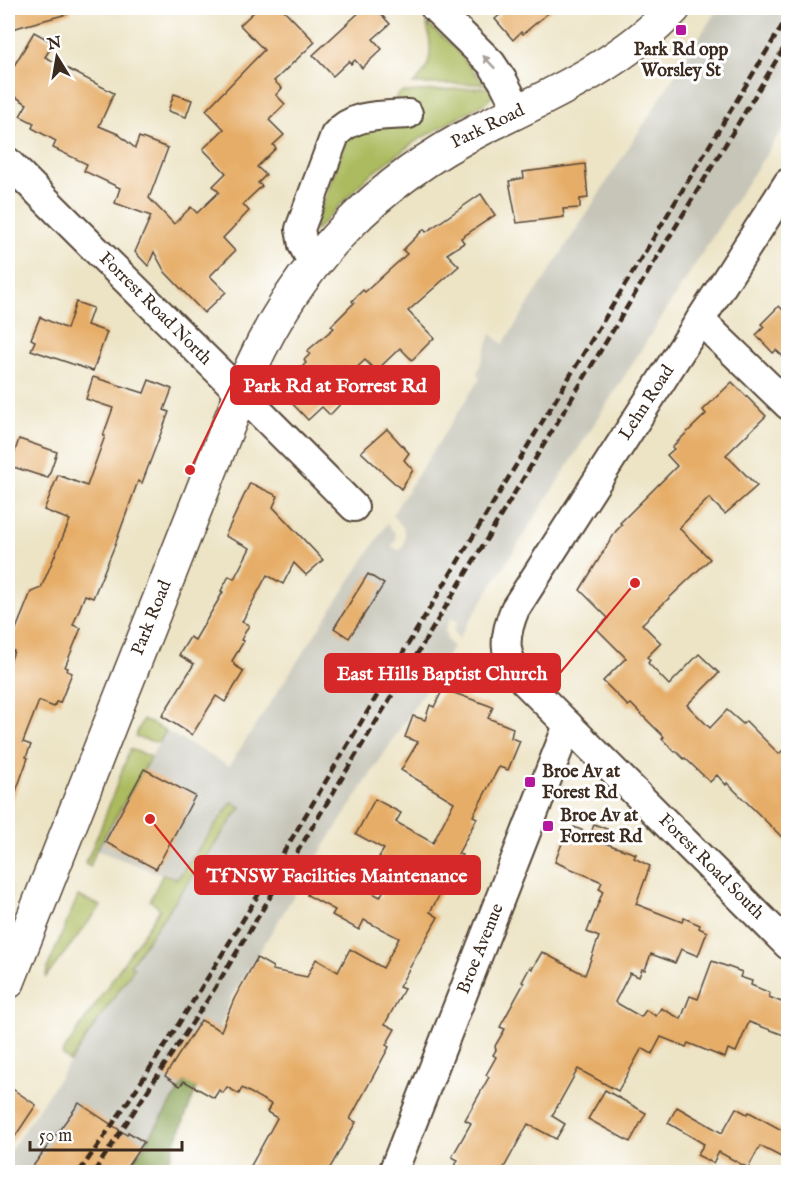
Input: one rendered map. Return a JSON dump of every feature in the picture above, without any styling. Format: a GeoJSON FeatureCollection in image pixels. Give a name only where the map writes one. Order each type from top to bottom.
{"type":"FeatureCollection","features":[{"type":"Feature","properties":{"kind":"main road","name":"Park Road"},"geometry":{"type":"LineString","coordinates":[[8,982],[242,393],[274,322],[314,264],[360,212],[402,176],[441,151],[567,88],[609,62],[675,8]]}},
{"type":"Feature","properties":{"kind":"street"},"geometry":{"type":"LineString","coordinates":[[435,8],[491,63],[504,81],[519,112]]}},
{"type":"Feature","properties":{"kind":"street"},"geometry":{"type":"LineString","coordinates":[[314,264],[303,245],[300,229],[335,135],[342,126],[351,121],[373,116],[408,114]]}},
{"type":"Feature","properties":{"kind":"street","name":"Forrest Road North"},"geometry":{"type":"LineString","coordinates":[[8,162],[354,507]]}},
{"type":"Feature","properties":{"kind":"street","name":"Lehn Road"},"geometry":{"type":"LineString","coordinates":[[508,624],[514,609],[789,183]]}},
{"type":"Feature","properties":{"kind":"street"},"geometry":{"type":"LineString","coordinates":[[700,320],[789,405]]}},
{"type":"Feature","properties":{"kind":"street","name":"Forest Road South"},"geometry":{"type":"LineString","coordinates":[[508,624],[506,648],[509,660],[516,671],[789,945]]}},
{"type":"Feature","properties":{"kind":"street","name":"Broe Avenue"},"geometry":{"type":"LineString","coordinates":[[393,1173],[568,725]]}},
{"type":"Feature","properties":{"kind":"shaded area"},"geometry":{"type":"Polygon","coordinates":[[[718,8],[788,8],[788,121],[458,639],[454,630],[458,621],[450,618],[445,631],[447,640],[453,647],[325,845],[232,996],[220,1027],[147,1144],[144,1142],[123,1172],[8,1172],[8,1154],[133,968],[129,965],[241,807],[231,802],[177,880],[96,850],[166,731],[229,766],[387,524],[395,533],[396,540],[391,546],[400,551],[405,536],[403,527],[392,515],[480,378],[477,374],[491,334],[503,344],[718,8]]]}},
{"type":"Feature","properties":{"kind":"green space"},"geometry":{"type":"Polygon","coordinates":[[[427,24],[453,46],[484,84],[413,84],[425,71],[430,57],[427,24]]]}},
{"type":"Feature","properties":{"kind":"green space"},"geometry":{"type":"Polygon","coordinates":[[[495,87],[494,93],[487,102],[416,141],[367,177],[315,231],[314,227],[351,128],[396,102],[396,96],[402,92],[495,87]]]}},
{"type":"Feature","properties":{"kind":"green space"},"geometry":{"type":"Polygon","coordinates":[[[143,719],[166,731],[159,743],[135,737],[143,719]]]}},
{"type":"Feature","properties":{"kind":"green space"},"geometry":{"type":"Polygon","coordinates":[[[130,749],[151,757],[96,850],[90,867],[85,864],[130,749]]]}},
{"type":"Feature","properties":{"kind":"green space"},"geometry":{"type":"Polygon","coordinates":[[[232,802],[241,807],[130,965],[134,968],[70,1062],[62,1054],[160,909],[150,900],[163,874],[177,879],[232,802]]]}},
{"type":"Feature","properties":{"kind":"green space"},"geometry":{"type":"Polygon","coordinates":[[[78,896],[101,906],[46,977],[47,969],[78,896]]]}},
{"type":"Feature","properties":{"kind":"green space"},"geometry":{"type":"Polygon","coordinates":[[[220,1027],[164,1172],[127,1172],[220,1027]]]}},
{"type":"Feature","properties":{"kind":"building"},"geometry":{"type":"Polygon","coordinates":[[[8,8],[71,8],[71,13],[8,30],[8,8]]]}},
{"type":"Feature","properties":{"kind":"building"},"geometry":{"type":"Polygon","coordinates":[[[258,8],[282,8],[315,42],[274,81],[282,88],[276,95],[285,104],[269,120],[284,135],[273,145],[276,148],[257,167],[266,175],[258,183],[262,186],[243,204],[249,211],[223,238],[235,251],[210,276],[226,292],[204,313],[165,272],[154,252],[148,266],[135,252],[151,216],[115,203],[120,188],[84,171],[87,164],[53,148],[56,141],[32,128],[34,123],[20,116],[27,104],[8,92],[8,76],[34,32],[54,43],[45,57],[114,93],[99,126],[118,134],[135,148],[139,137],[168,148],[149,198],[174,224],[191,207],[197,213],[219,192],[213,186],[226,173],[203,149],[224,129],[206,110],[264,50],[240,25],[258,8]]]}},
{"type":"Feature","properties":{"kind":"building"},"geometry":{"type":"Polygon","coordinates":[[[364,8],[375,8],[390,24],[373,39],[382,49],[362,68],[355,60],[351,64],[349,61],[333,76],[313,55],[364,8]]]}},
{"type":"Feature","properties":{"kind":"building"},"geometry":{"type":"Polygon","coordinates":[[[508,8],[554,8],[513,40],[495,19],[508,8]]]}},
{"type":"Feature","properties":{"kind":"building"},"geometry":{"type":"Polygon","coordinates":[[[174,94],[192,100],[186,117],[168,111],[174,94]]]}},
{"type":"Feature","properties":{"kind":"building"},"geometry":{"type":"Polygon","coordinates":[[[585,164],[588,198],[580,199],[580,208],[563,209],[564,217],[517,223],[509,181],[524,178],[523,172],[585,164]]]}},
{"type":"Feature","properties":{"kind":"building"},"geometry":{"type":"Polygon","coordinates":[[[481,194],[495,215],[461,238],[464,243],[447,254],[459,266],[408,311],[434,338],[412,360],[400,348],[376,371],[365,360],[335,388],[346,398],[330,415],[322,407],[308,420],[287,398],[298,388],[290,379],[306,363],[304,360],[310,354],[307,351],[334,328],[331,326],[354,303],[352,301],[363,290],[365,292],[407,254],[403,250],[424,229],[426,232],[481,194]]]}},
{"type":"Feature","properties":{"kind":"building"},"geometry":{"type":"Polygon","coordinates":[[[76,302],[93,308],[87,325],[107,332],[93,371],[31,350],[35,341],[31,339],[40,317],[67,329],[76,302]]]}},
{"type":"Feature","properties":{"kind":"building"},"geometry":{"type":"Polygon","coordinates":[[[779,306],[789,316],[789,362],[776,350],[773,353],[756,335],[764,327],[761,324],[779,306]]]}},
{"type":"Feature","properties":{"kind":"building"},"geometry":{"type":"Polygon","coordinates":[[[93,377],[144,393],[149,380],[172,389],[164,410],[169,412],[142,483],[138,481],[93,598],[85,595],[73,625],[81,628],[65,667],[72,673],[60,703],[56,702],[54,707],[39,701],[23,742],[31,745],[26,757],[28,758],[10,808],[8,808],[8,668],[14,651],[8,649],[8,631],[14,634],[31,592],[41,588],[70,520],[44,510],[58,475],[87,486],[105,436],[103,436],[113,408],[86,399],[93,377]]]}},
{"type":"Feature","properties":{"kind":"building"},"geometry":{"type":"Polygon","coordinates":[[[732,382],[766,416],[726,455],[757,486],[725,514],[709,498],[679,528],[710,559],[642,624],[661,643],[647,657],[650,660],[648,663],[669,685],[699,654],[719,673],[687,705],[710,728],[727,710],[743,724],[746,721],[779,754],[789,744],[789,844],[727,783],[726,785],[717,775],[710,782],[685,758],[675,752],[662,739],[664,737],[631,704],[628,706],[603,681],[626,658],[597,629],[608,618],[580,590],[622,525],[620,523],[677,466],[667,455],[674,449],[672,447],[706,414],[703,410],[732,382]]]}},
{"type":"Feature","properties":{"kind":"building"},"geometry":{"type":"Polygon","coordinates":[[[387,429],[409,453],[404,460],[413,470],[401,489],[361,452],[387,429]]]}},
{"type":"Feature","properties":{"kind":"building"},"geometry":{"type":"Polygon","coordinates":[[[19,439],[57,452],[48,478],[10,466],[19,439]]]}},
{"type":"Feature","properties":{"kind":"building"},"geometry":{"type":"Polygon","coordinates":[[[250,483],[278,496],[273,507],[323,560],[306,575],[294,563],[283,584],[267,575],[242,622],[249,625],[241,640],[244,641],[232,661],[244,671],[225,702],[216,696],[192,735],[162,716],[194,664],[179,655],[190,637],[195,640],[223,592],[221,591],[229,576],[234,579],[250,548],[225,536],[250,483]]]}},
{"type":"Feature","properties":{"kind":"building"},"geometry":{"type":"Polygon","coordinates":[[[368,574],[384,584],[349,638],[334,628],[368,574]]]}},
{"type":"Feature","properties":{"kind":"building"},"geometry":{"type":"Polygon","coordinates":[[[443,689],[493,707],[488,718],[513,728],[511,738],[520,741],[508,770],[499,767],[473,816],[477,818],[458,854],[462,855],[430,912],[438,917],[399,987],[404,989],[385,1024],[395,1029],[386,1045],[389,1047],[350,1119],[356,1122],[327,1173],[247,1173],[277,1118],[267,1112],[271,1104],[242,1088],[239,1094],[227,1087],[223,1093],[219,1090],[214,1098],[184,1081],[180,1086],[165,1076],[201,1020],[221,1031],[234,999],[257,958],[273,967],[272,970],[307,977],[316,959],[338,972],[350,949],[383,968],[399,938],[364,920],[359,930],[332,915],[335,910],[307,895],[326,861],[352,875],[349,880],[380,897],[397,867],[379,857],[384,849],[356,834],[375,799],[401,813],[396,822],[433,843],[454,802],[401,770],[418,742],[405,737],[413,716],[425,720],[430,705],[434,707],[443,689]]]}},
{"type":"Feature","properties":{"kind":"building"},"geometry":{"type":"Polygon","coordinates":[[[144,769],[195,796],[156,869],[105,842],[144,769]]]}},
{"type":"Feature","properties":{"kind":"building"},"geometry":{"type":"Polygon","coordinates":[[[594,824],[609,830],[604,843],[636,854],[634,858],[650,866],[636,904],[682,922],[684,918],[700,925],[699,928],[707,932],[698,956],[681,949],[675,963],[651,954],[645,970],[642,969],[639,977],[630,973],[615,1002],[641,1017],[646,1010],[656,1016],[661,1008],[681,1019],[690,996],[698,999],[712,961],[742,972],[740,977],[752,981],[751,985],[770,993],[769,997],[789,1005],[789,1037],[749,1022],[736,1052],[728,1049],[725,1058],[688,1043],[686,1047],[661,1037],[652,1054],[642,1048],[618,1091],[578,1069],[552,1116],[565,1124],[556,1139],[528,1124],[501,1173],[451,1173],[458,1160],[452,1157],[471,1123],[465,1120],[489,1077],[486,1075],[496,1057],[493,1055],[496,1050],[495,1046],[505,1029],[500,1027],[530,967],[532,969],[542,952],[585,975],[599,937],[587,932],[603,891],[599,889],[602,882],[555,862],[564,838],[569,840],[574,827],[591,834],[594,824]]]}},
{"type":"Feature","properties":{"kind":"building"},"geometry":{"type":"Polygon","coordinates":[[[8,1086],[36,1105],[8,1147],[8,1086]]]}},
{"type":"Feature","properties":{"kind":"building"},"geometry":{"type":"Polygon","coordinates":[[[605,1090],[646,1113],[630,1142],[588,1119],[605,1090]]]}},
{"type":"Feature","properties":{"kind":"building"},"geometry":{"type":"Polygon","coordinates":[[[79,1103],[127,1135],[128,1132],[144,1142],[123,1173],[28,1173],[79,1103]]]}},
{"type":"Feature","properties":{"kind":"building"},"geometry":{"type":"Polygon","coordinates":[[[677,1107],[722,1133],[736,1108],[747,1114],[749,1112],[789,1134],[789,1143],[781,1157],[760,1146],[748,1168],[719,1152],[713,1163],[697,1155],[704,1144],[668,1123],[677,1107]]]}},
{"type":"Feature","properties":{"kind":"railway"},"geometry":{"type":"LineString","coordinates":[[79,1172],[194,1000],[788,16]]}},
{"type":"Feature","properties":{"kind":"railway"},"geometry":{"type":"LineString","coordinates":[[94,1172],[212,993],[788,41]]}},
{"type":"Feature","properties":{"kind":"place","name":"Park Rd opp Worsley St"},"geometry":{"type":"Point","coordinates":[681,30]}},
{"type":"Feature","properties":{"kind":"place","name":"Park Rd at Forrest Rd"},"geometry":{"type":"Point","coordinates":[190,470]}},
{"type":"Feature","properties":{"kind":"place","name":"East Hills Baptist Church"},"geometry":{"type":"Point","coordinates":[635,583]}},
{"type":"Feature","properties":{"kind":"place","name":"Broe Av at Forest Rd"},"geometry":{"type":"Point","coordinates":[530,782]}},
{"type":"Feature","properties":{"kind":"place","name":"TfNSW Facilities Maintenance"},"geometry":{"type":"Point","coordinates":[150,819]}},
{"type":"Feature","properties":{"kind":"place","name":"Broe Av at Forrest Rd"},"geometry":{"type":"Point","coordinates":[548,826]}}]}
